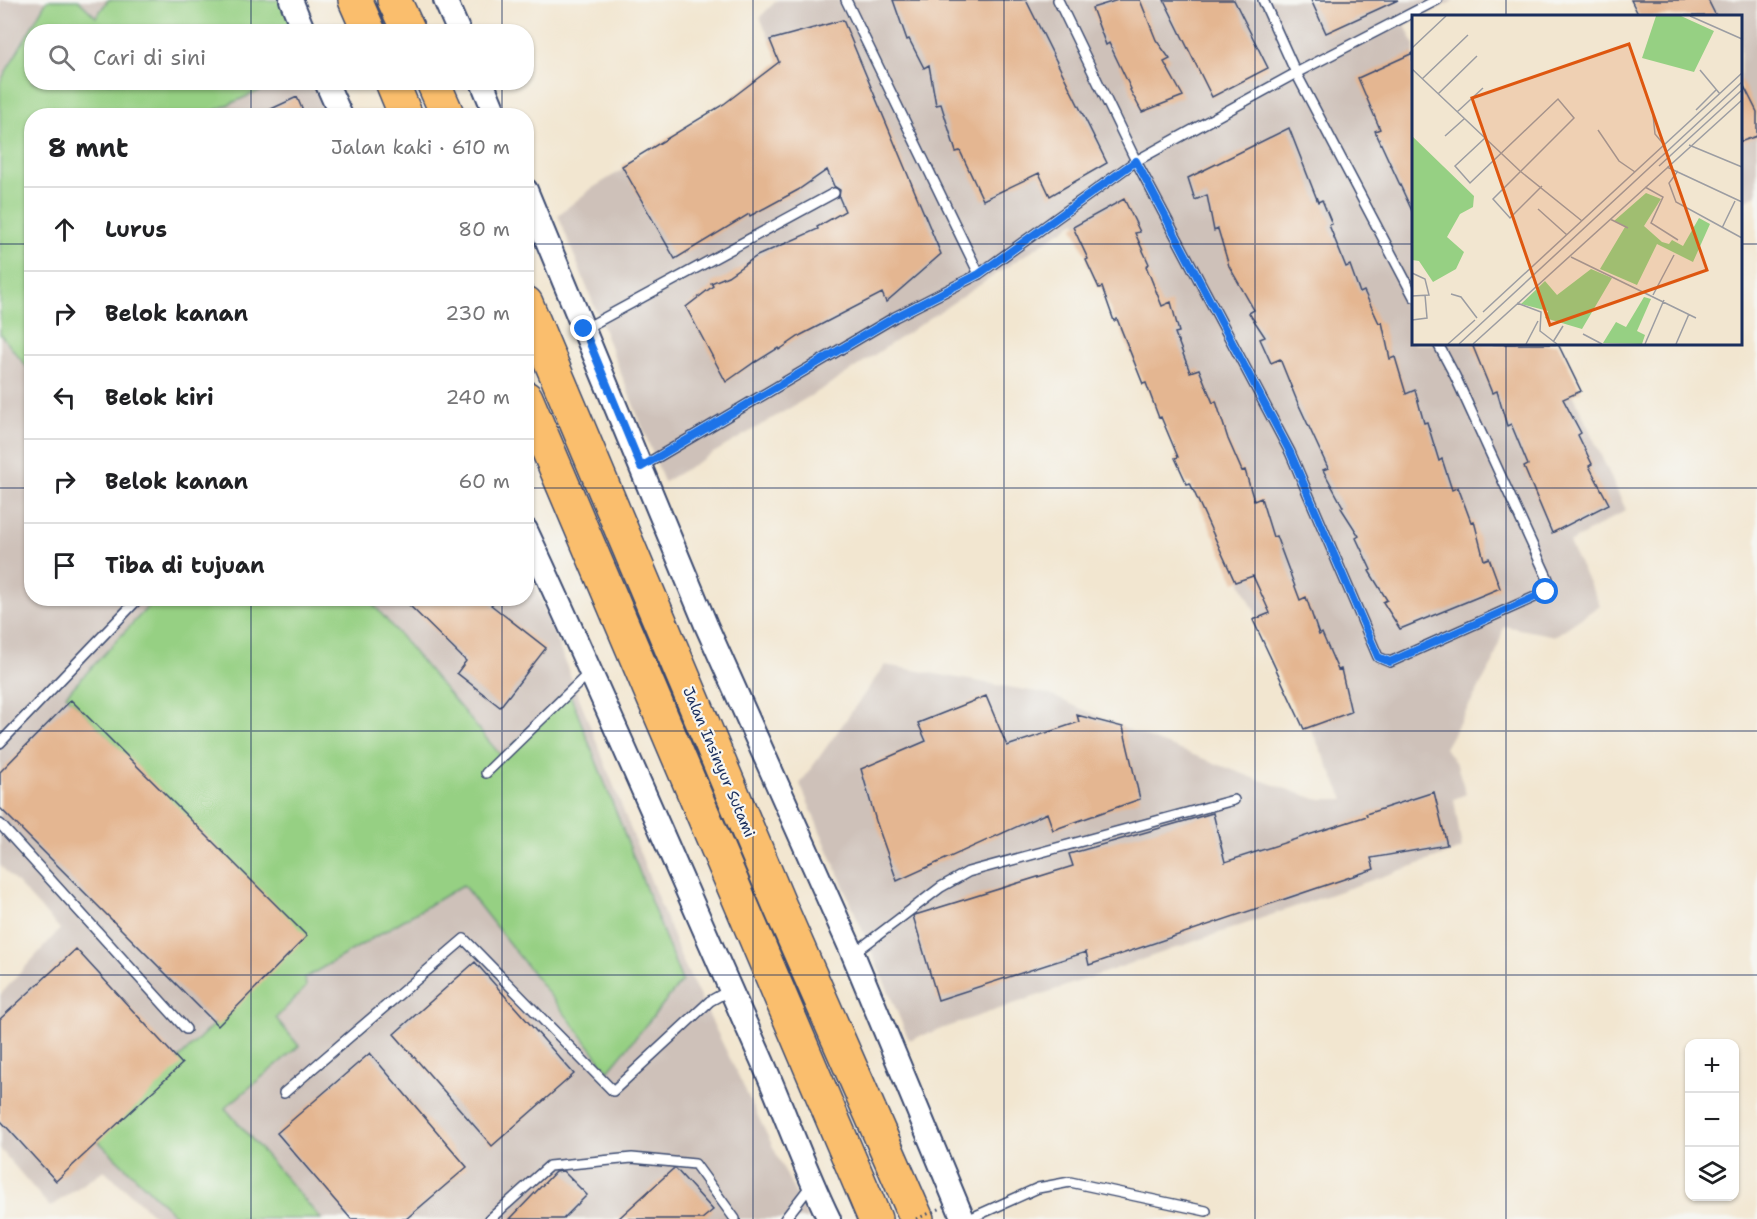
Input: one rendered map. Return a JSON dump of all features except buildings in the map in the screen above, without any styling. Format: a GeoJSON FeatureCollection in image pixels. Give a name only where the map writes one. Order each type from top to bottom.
{"type":"FeatureCollection","features":[{"type":"Feature","properties":{"kind":"highway"},"geometry":{"type":"LineString","coordinates":[[355,0],[366,24]]}},
{"type":"Feature","properties":{"kind":"highway"},"geometry":{"type":"LineString","coordinates":[[394,0],[405,24]]}},
{"type":"Feature","properties":{"kind":"highway"},"geometry":{"type":"LineString","coordinates":[[395,90],[403,108]]}},
{"type":"Feature","properties":{"kind":"highway"},"geometry":{"type":"LineString","coordinates":[[437,90],[444,108]]}},
{"type":"Feature","properties":{"kind":"highway","name":"Jalan Insinyur Sutami"},"geometry":{"type":"LineString","coordinates":[[534,322],[779,904],[926,1215]]}},
{"type":"Feature","properties":{"kind":"highway"},"geometry":{"type":"LineString","coordinates":[[534,417],[875,1219]]}},
{"type":"Feature","properties":{"kind":"street"},"geometry":{"type":"LineString","coordinates":[[291,0],[301,24]]}},
{"type":"Feature","properties":{"kind":"street"},"geometry":{"type":"LineString","coordinates":[[445,0],[456,24]]}},
{"type":"Feature","properties":{"kind":"street"},"geometry":{"type":"LineString","coordinates":[[329,90],[337,108]]}},
{"type":"Feature","properties":{"kind":"street"},"geometry":{"type":"LineString","coordinates":[[485,90],[493,108]]}},
{"type":"Feature","properties":{"kind":"street"},"geometry":{"type":"LineString","coordinates":[[534,209],[706,625],[853,954],[963,1219]]}},
{"type":"Feature","properties":{"kind":"street"},"geometry":{"type":"LineString","coordinates":[[534,547],[592,671],[829,1219]]}},
{"type":"Feature","properties":{"kind":"lane"},"geometry":{"type":"LineString","coordinates":[[846,0],[979,274]]}},
{"type":"Feature","properties":{"kind":"lane"},"geometry":{"type":"LineString","coordinates":[[1058,0],[1136,161],[1290,452],[1378,657],[1390,662],[1546,592],[1548,586],[1548,579],[1439,345]]}},
{"type":"Feature","properties":{"kind":"lane"},"geometry":{"type":"LineString","coordinates":[[1263,0],[1296,73],[1412,295]]}},
{"type":"Feature","properties":{"kind":"lane"},"geometry":{"type":"LineString","coordinates":[[641,467],[895,317],[979,274],[1136,161],[1296,73],[1437,0]]}},
{"type":"Feature","properties":{"kind":"lane"},"geometry":{"type":"LineString","coordinates":[[584,329],[834,193]]}},
{"type":"Feature","properties":{"kind":"lane"},"geometry":{"type":"LineString","coordinates":[[0,743],[131,606]]}},
{"type":"Feature","properties":{"kind":"lane"},"geometry":{"type":"LineString","coordinates":[[486,773],[592,671]]}},
{"type":"Feature","properties":{"kind":"lane"},"geometry":{"type":"LineString","coordinates":[[853,954],[941,887],[968,872],[1234,800]]}},
{"type":"Feature","properties":{"kind":"lane"},"geometry":{"type":"LineString","coordinates":[[0,824],[186,1029]]}},
{"type":"Feature","properties":{"kind":"lane"},"geometry":{"type":"LineString","coordinates":[[284,1093],[464,939],[613,1091],[710,1001],[730,990]]}},
{"type":"Feature","properties":{"kind":"lane"},"geometry":{"type":"LineString","coordinates":[[490,1219],[549,1166],[632,1158],[695,1164],[735,1219]]}},
{"type":"Feature","properties":{"kind":"lane"},"geometry":{"type":"LineString","coordinates":[[969,1219],[1038,1188],[1070,1182],[1206,1211]]}},
{"type":"Feature","properties":{"kind":"lane"},"geometry":{"type":"LineString","coordinates":[[785,1219],[812,1184]]}},
{"type":"Feature","properties":{"kind":"shaded area"},"geometry":{"type":"Polygon","coordinates":[[[0,0],[47,0],[33,24],[24,24],[24,40],[0,82],[0,0]]]}},
{"type":"Feature","properties":{"kind":"shaded area"},"geometry":{"type":"Polygon","coordinates":[[[78,0],[108,0],[96,17],[78,0]]]}},
{"type":"Feature","properties":{"kind":"shaded area"},"geometry":{"type":"Polygon","coordinates":[[[777,0],[1455,0],[1424,15],[1412,15],[1412,22],[1405,25],[1412,40],[1412,345],[1550,345],[1626,510],[1569,543],[1600,605],[1555,636],[1504,626],[1493,663],[1445,748],[1457,765],[1466,794],[1454,799],[1462,849],[909,1040],[800,784],[885,665],[1048,694],[1131,731],[1251,777],[1316,799],[1344,799],[1213,524],[1076,221],[829,385],[664,482],[558,215],[591,189],[783,71],[760,17],[777,0]]]}},
{"type":"Feature","properties":{"kind":"shaded area"},"geometry":{"type":"Polygon","coordinates":[[[1635,0],[1757,0],[1757,195],[1742,202],[1742,15],[1642,15],[1635,0]]]}},
{"type":"Feature","properties":{"kind":"shaded area"},"geometry":{"type":"Polygon","coordinates":[[[261,90],[327,90],[335,108],[221,108],[261,90]]]}},
{"type":"Feature","properties":{"kind":"shaded area"},"geometry":{"type":"Polygon","coordinates":[[[0,334],[24,363],[24,606],[149,606],[66,695],[304,937],[96,1139],[179,1219],[158,1219],[104,1170],[50,1207],[0,1149],[0,995],[60,929],[0,865],[0,334]]]}},
{"type":"Feature","properties":{"kind":"shaded area"},"geometry":{"type":"Polygon","coordinates":[[[534,583],[682,960],[808,1219],[321,1219],[224,1108],[298,1047],[275,1018],[306,987],[304,978],[463,885],[607,1071],[681,981],[502,757],[375,606],[534,606],[534,583]]]}},
{"type":"Feature","properties":{"kind":"green space"},"geometry":{"type":"Polygon","coordinates":[[[47,0],[78,0],[96,17],[108,0],[283,0],[294,24],[33,24],[47,0]]]}},
{"type":"Feature","properties":{"kind":"green space"},"geometry":{"type":"Polygon","coordinates":[[[24,40],[24,90],[262,90],[220,108],[24,108],[24,363],[0,334],[0,82],[24,40]]]}},
{"type":"Feature","properties":{"kind":"green space"},"geometry":{"type":"Polygon","coordinates":[[[149,606],[375,606],[502,757],[568,689],[682,981],[608,1071],[463,885],[305,978],[306,987],[276,1018],[299,1046],[225,1108],[321,1219],[179,1219],[96,1139],[303,937],[66,695],[149,606]]]}},
{"type":"Feature","properties":{"kind":"route"},"geometry":{"type":"LineString","coordinates":[[584,329],[641,467],[895,317],[979,274],[1136,161],[1290,452],[1378,657],[1390,662],[1546,592]]}}]}
